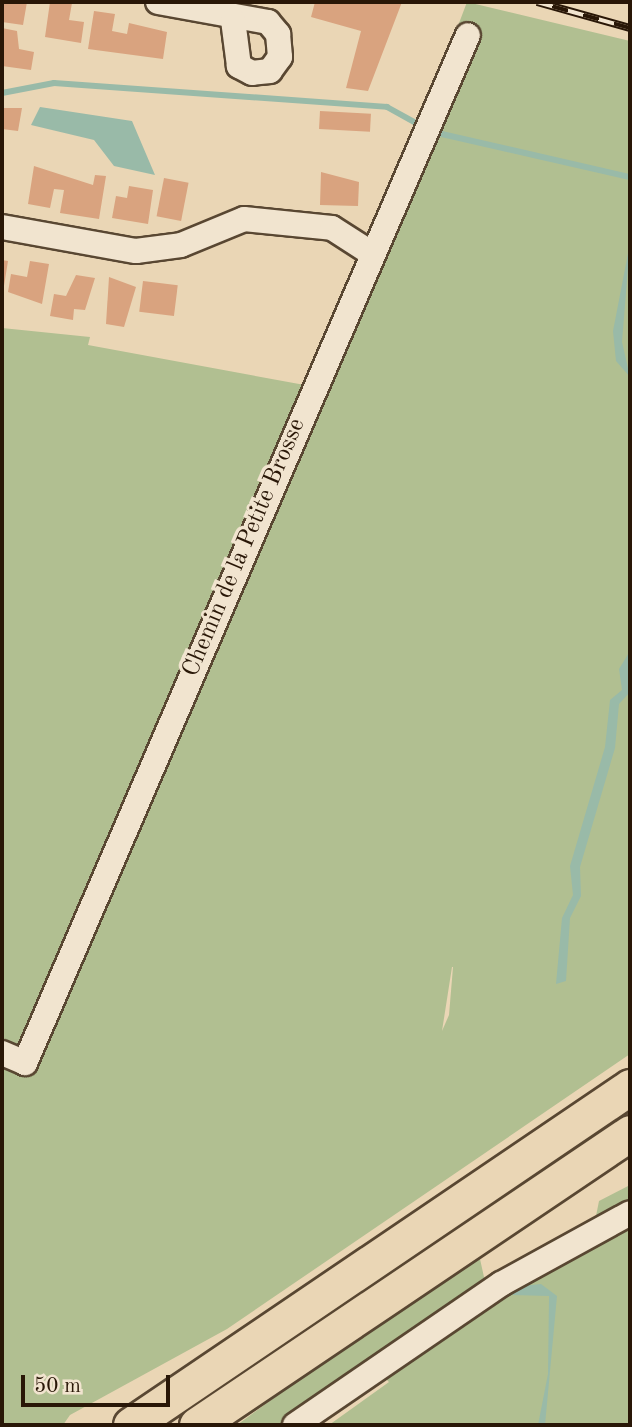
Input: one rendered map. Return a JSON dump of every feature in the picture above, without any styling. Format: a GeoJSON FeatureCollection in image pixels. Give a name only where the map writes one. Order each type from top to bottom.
{"type":"FeatureCollection","features":[{"type":"Feature","properties":{"kind":"highway"},"geometry":{"type":"LineString","coordinates":[[131,1425],[630,1087]]}},
{"type":"Feature","properties":{"kind":"highway"},"geometry":{"type":"LineString","coordinates":[[197,1425],[630,1133]]}},
{"type":"Feature","properties":{"kind":"street"},"geometry":{"type":"LineString","coordinates":[[158,2],[233,20]]}},
{"type":"Feature","properties":{"kind":"street","name":"Chemin de la Petite Brosse"},"geometry":{"type":"LineString","coordinates":[[2,1053],[25,1063],[371,253],[468,35]]}},
{"type":"Feature","properties":{"kind":"street"},"geometry":{"type":"LineString","coordinates":[[2,227],[136,251],[181,245],[244,219],[332,228],[371,253]]}},
{"type":"Feature","properties":{"kind":"street"},"geometry":{"type":"LineString","coordinates":[[295,1425],[501,1284],[630,1213]]}},
{"type":"Feature","properties":{"kind":"shaded area"},"geometry":{"type":"Polygon","coordinates":[[[467,2],[630,41],[630,1054],[227,1329],[70,1415],[63,1425],[2,1425],[2,328],[90,337],[88,345],[321,388],[467,2]],[[453,967],[442,1031],[449,1015],[453,967]]]}},
{"type":"Feature","properties":{"kind":"shaded area"},"geometry":{"type":"Polygon","coordinates":[[[40,107],[132,121],[155,175],[114,166],[94,140],[31,125],[40,107]]]}},
{"type":"Feature","properties":{"kind":"shaded area"},"geometry":{"type":"Polygon","coordinates":[[[630,243],[622,342],[630,377],[616,361],[613,331],[630,243]]]}},
{"type":"Feature","properties":{"kind":"shaded area"},"geometry":{"type":"Polygon","coordinates":[[[630,651],[630,692],[619,704],[615,748],[580,867],[581,896],[570,918],[566,981],[556,984],[562,918],[573,895],[570,866],[605,747],[610,700],[622,690],[619,669],[630,651]]]}},
{"type":"Feature","properties":{"kind":"shaded area"},"geometry":{"type":"Polygon","coordinates":[[[630,1185],[630,1425],[329,1425],[389,1382],[383,1376],[302,1425],[237,1425],[448,1270],[480,1259],[488,1295],[591,1241],[599,1201],[630,1185]]]}},
{"type":"Feature","properties":{"kind":"shaded area"},"geometry":{"type":"Polygon","coordinates":[[[541,1284],[557,1296],[545,1425],[538,1425],[548,1374],[549,1296],[512,1295],[522,1286],[541,1284]]]}},
{"type":"Feature","properties":{"kind":"building"},"geometry":{"type":"Polygon","coordinates":[[[2,2],[27,2],[23,25],[2,22],[2,2]]]}},
{"type":"Feature","properties":{"kind":"building"},"geometry":{"type":"Polygon","coordinates":[[[50,2],[72,3],[69,20],[84,22],[81,43],[45,37],[50,2]]]}},
{"type":"Feature","properties":{"kind":"building"},"geometry":{"type":"Polygon","coordinates":[[[315,2],[402,2],[368,91],[346,88],[361,31],[311,17],[315,2]]]}},
{"type":"Feature","properties":{"kind":"building"},"geometry":{"type":"Polygon","coordinates":[[[94,11],[115,14],[112,31],[127,34],[129,23],[167,32],[163,59],[88,49],[94,11]]]}},
{"type":"Feature","properties":{"kind":"building"},"geometry":{"type":"Polygon","coordinates":[[[2,28],[17,31],[19,49],[34,52],[31,70],[2,66],[2,28]]]}},
{"type":"Feature","properties":{"kind":"building"},"geometry":{"type":"Polygon","coordinates":[[[4,108],[22,108],[18,131],[2,129],[4,108]]]}},
{"type":"Feature","properties":{"kind":"building"},"geometry":{"type":"Polygon","coordinates":[[[320,111],[371,114],[370,132],[319,129],[320,111]]]}},
{"type":"Feature","properties":{"kind":"building"},"geometry":{"type":"Polygon","coordinates":[[[34,166],[93,185],[95,175],[106,176],[99,219],[60,213],[64,190],[54,189],[50,208],[28,204],[34,166]]]}},
{"type":"Feature","properties":{"kind":"building"},"geometry":{"type":"Polygon","coordinates":[[[321,172],[359,182],[358,206],[320,205],[321,172]]]}},
{"type":"Feature","properties":{"kind":"building"},"geometry":{"type":"Polygon","coordinates":[[[164,178],[189,183],[181,221],[157,216],[164,178]]]}},
{"type":"Feature","properties":{"kind":"building"},"geometry":{"type":"Polygon","coordinates":[[[129,186],[153,190],[148,224],[112,218],[116,196],[127,198],[129,186]]]}},
{"type":"Feature","properties":{"kind":"building"},"geometry":{"type":"Polygon","coordinates":[[[2,260],[8,261],[3,292],[2,292],[2,260]]]}},
{"type":"Feature","properties":{"kind":"building"},"geometry":{"type":"Polygon","coordinates":[[[30,261],[49,264],[42,304],[8,292],[11,274],[27,277],[30,261]]]}},
{"type":"Feature","properties":{"kind":"building"},"geometry":{"type":"Polygon","coordinates":[[[76,275],[95,278],[85,310],[74,309],[73,320],[50,316],[54,294],[66,296],[76,275]]]}},
{"type":"Feature","properties":{"kind":"building"},"geometry":{"type":"Polygon","coordinates":[[[109,277],[136,287],[124,327],[106,324],[109,277]]]}},
{"type":"Feature","properties":{"kind":"building"},"geometry":{"type":"Polygon","coordinates":[[[143,281],[178,285],[174,316],[139,312],[143,281]]]}},
{"type":"Feature","properties":{"kind":"waterway"},"geometry":{"type":"LineString","coordinates":[[2,93],[54,83],[387,107],[420,125]]}},
{"type":"Feature","properties":{"kind":"waterway"},"geometry":{"type":"LineString","coordinates":[[433,132],[630,177]]}},
{"type":"Feature","properties":{"kind":"railway"},"geometry":{"type":"LineString","coordinates":[[537,2],[630,28]]}}]}
